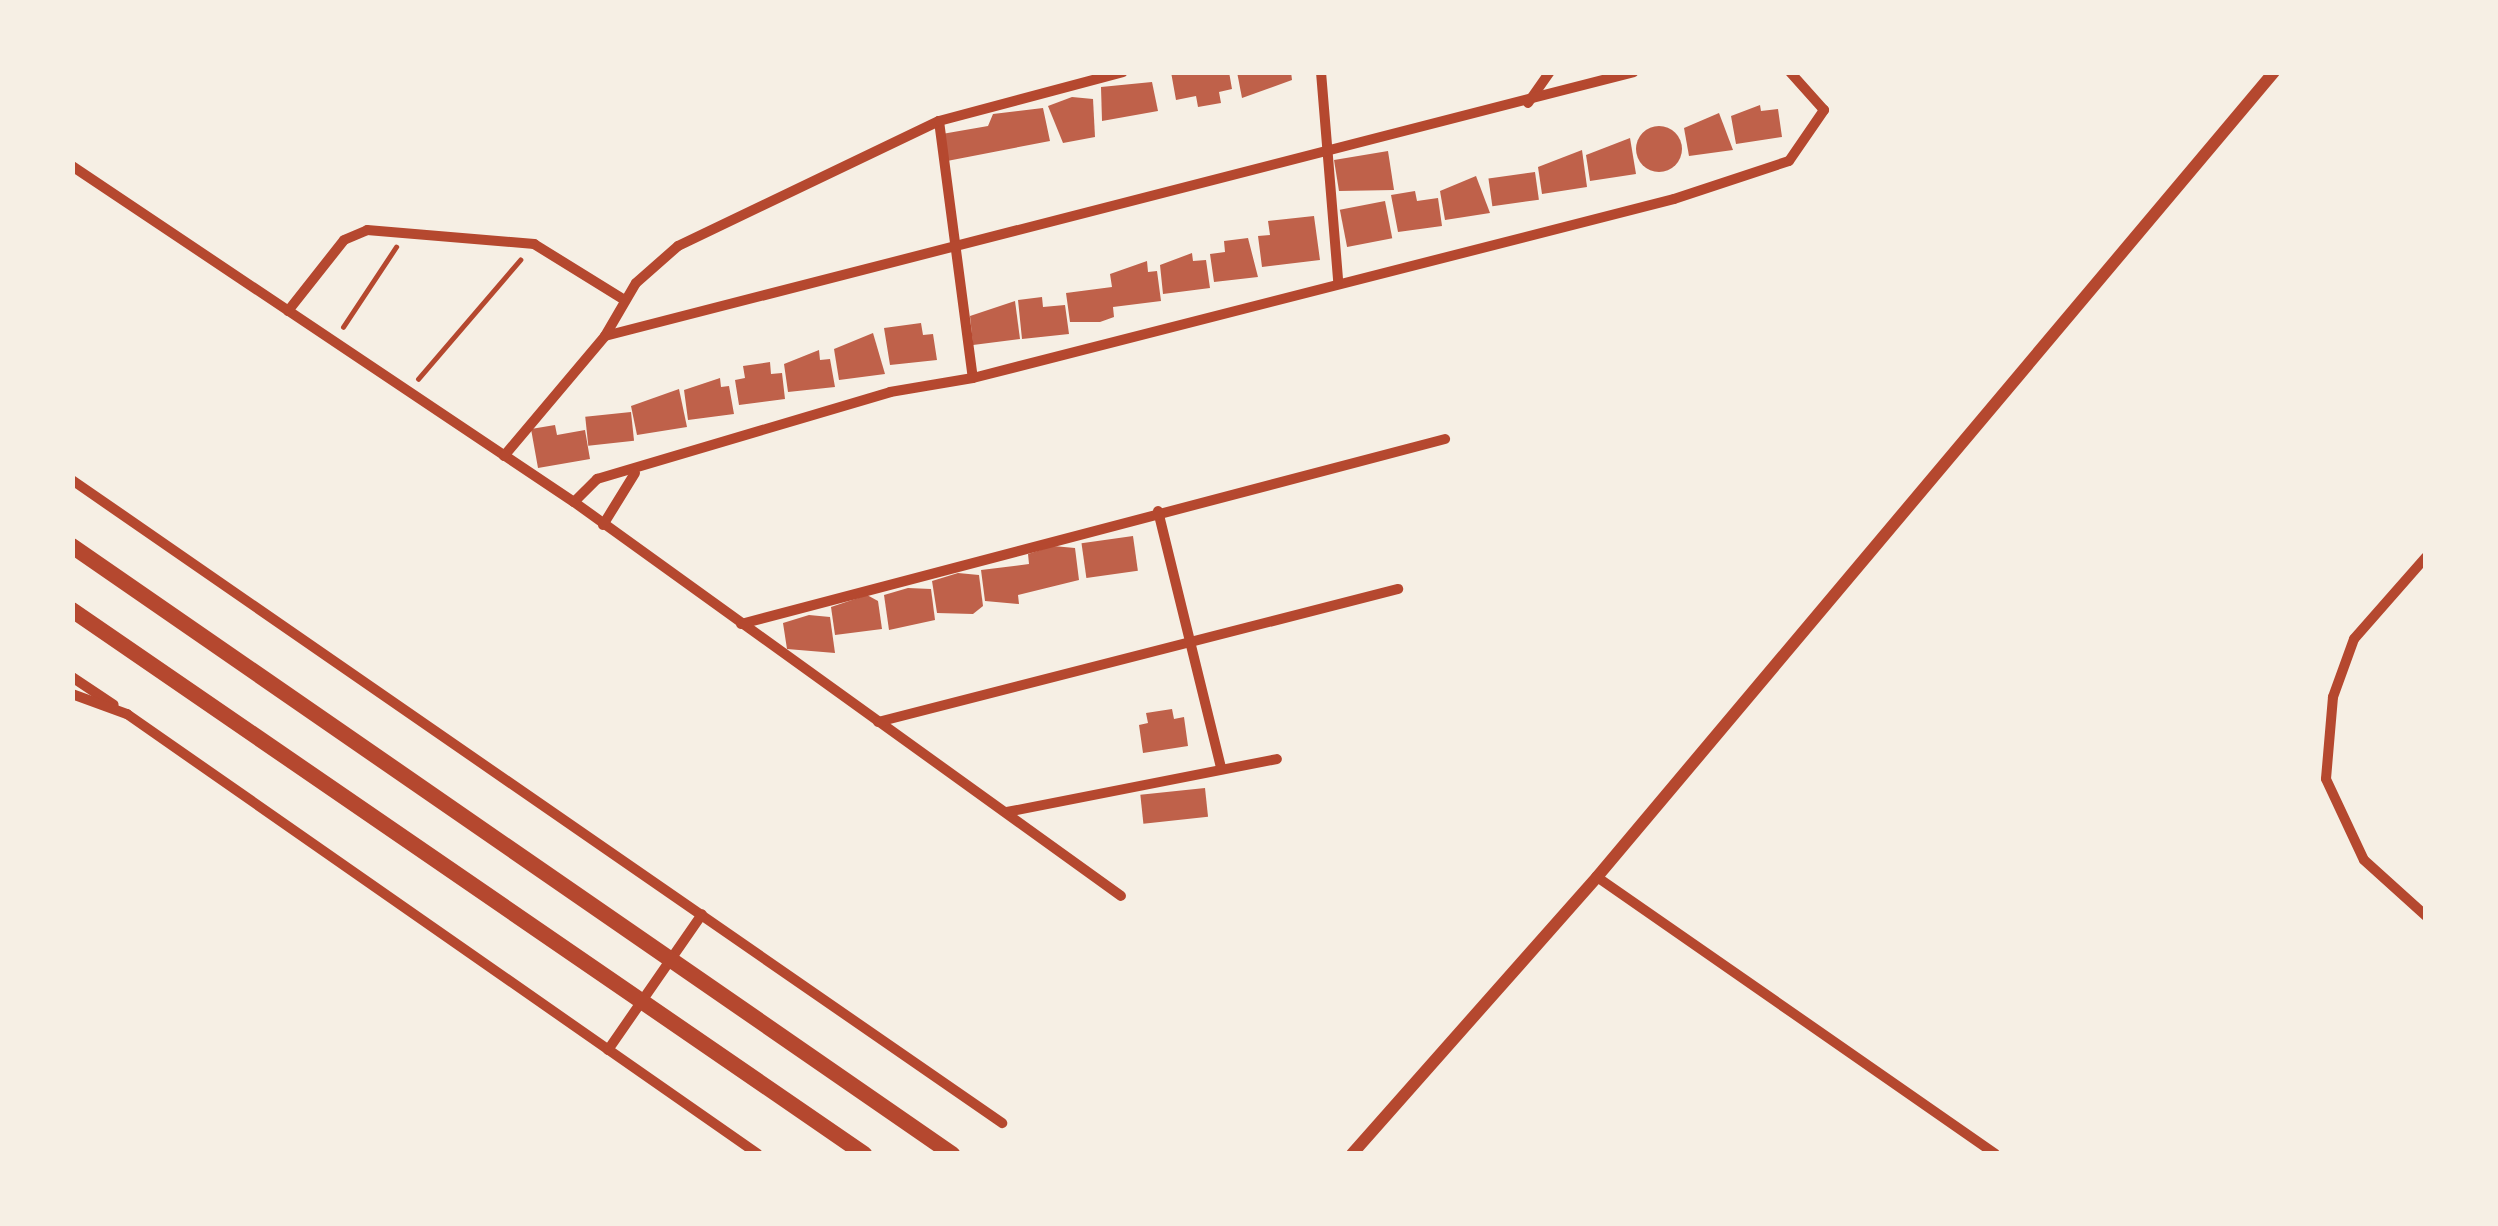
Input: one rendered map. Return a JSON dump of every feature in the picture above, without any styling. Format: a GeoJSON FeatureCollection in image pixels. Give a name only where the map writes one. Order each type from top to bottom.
{"type":"FeatureCollection","features":[{"type":"Feature","properties":{"kind":"main road"},"geometry":{"type":"LineString","coordinates":[[72,546],[952,1154]]}},
{"type":"Feature","properties":{"kind":"main road"},"geometry":{"type":"LineString","coordinates":[[72,610],[864,1154]]}},
{"type":"Feature","properties":{"kind":"street"},"geometry":{"type":"LineString","coordinates":[[504,456],[605,336],[623,299],[678,246],[939,121],[1123,72]]}},
{"type":"Feature","properties":{"kind":"street"},"geometry":{"type":"LineString","coordinates":[[1321,72],[1338,280]]}},
{"type":"Feature","properties":{"kind":"street"},"geometry":{"type":"LineString","coordinates":[[605,336],[954,249],[1330,146],[1528,103],[1634,72]]}},
{"type":"Feature","properties":{"kind":"street"},"geometry":{"type":"LineString","coordinates":[[574,502],[597,479],[635,473],[890,392],[973,378],[1338,280],[1674,199],[1790,161],[1824,110],[1790,72]]}},
{"type":"Feature","properties":{"kind":"street"},"geometry":{"type":"LineString","coordinates":[[1352,1154],[1597,877],[2274,72]]}},
{"type":"Feature","properties":{"kind":"street"},"geometry":{"type":"LineString","coordinates":[[1528,103],[1544,74]]}},
{"type":"Feature","properties":{"kind":"street"},"geometry":{"type":"LineString","coordinates":[[939,121],[973,378]]}},
{"type":"Feature","properties":{"kind":"street"},"geometry":{"type":"LineString","coordinates":[[72,166],[574,502],[1120,896]]}},
{"type":"Feature","properties":{"kind":"street"},"geometry":{"type":"LineString","coordinates":[[288,311],[352,233],[406,231],[534,244],[623,299]]}},
{"type":"Feature","properties":{"kind":"street"},"geometry":{"type":"LineString","coordinates":[[740,624],[1445,439]]}},
{"type":"Feature","properties":{"kind":"street"},"geometry":{"type":"LineString","coordinates":[[603,525],[635,473]]}},
{"type":"Feature","properties":{"kind":"street"},"geometry":{"type":"LineString","coordinates":[[72,480],[1002,1123]]}},
{"type":"Feature","properties":{"kind":"street"},"geometry":{"type":"LineString","coordinates":[[1158,512],[1221,768]]}},
{"type":"Feature","properties":{"kind":"street"},"geometry":{"type":"LineString","coordinates":[[2426,557],[2385,595],[2354,639],[2333,697],[2326,779],[2364,860],[2426,916]]}},
{"type":"Feature","properties":{"kind":"street"},"geometry":{"type":"LineString","coordinates":[[878,722],[1191,638],[1398,589]]}},
{"type":"Feature","properties":{"kind":"street"},"geometry":{"type":"LineString","coordinates":[[72,677],[758,1154]]}},
{"type":"Feature","properties":{"kind":"street"},"geometry":{"type":"LineString","coordinates":[[72,694],[127,714]]}},
{"type":"Feature","properties":{"kind":"street"},"geometry":{"type":"LineString","coordinates":[[1007,812],[1277,760]]}},
{"type":"Feature","properties":{"kind":"street"},"geometry":{"type":"LineString","coordinates":[[1597,877],[1995,1154]]}},
{"type":"Feature","properties":{"kind":"street"},"geometry":{"type":"LineString","coordinates":[[608,1050],[702,914]]}},
{"type":"Feature","properties":{"kind":"path"},"geometry":{"type":"LineString","coordinates":[[333,342],[406,231]]}},
{"type":"Feature","properties":{"kind":"path"},"geometry":{"type":"LineString","coordinates":[[407,393],[534,244]]}},
{"type":"Feature","properties":{"kind":"building"},"geometry":{"type":"Polygon","coordinates":[[[1171,72],[1229,72],[1232,89],[1219,92],[1221,103],[1198,107],[1196,96],[1176,100],[1171,72]]]}},
{"type":"Feature","properties":{"kind":"building"},"geometry":{"type":"Polygon","coordinates":[[[1237,72],[1291,72],[1292,80],[1242,98],[1237,72]]]}},
{"type":"Feature","properties":{"kind":"building"},"geometry":{"type":"Polygon","coordinates":[[[1152,82],[1158,111],[1102,121],[1101,87],[1152,82]]]}},
{"type":"Feature","properties":{"kind":"building"},"geometry":{"type":"Polygon","coordinates":[[[1072,97],[1093,99],[1095,137],[1063,143],[1048,106],[1072,97]]]}},
{"type":"Feature","properties":{"kind":"building"},"geometry":{"type":"Polygon","coordinates":[[[1760,105],[1761,111],[1778,109],[1782,137],[1736,144],[1731,116],[1760,105]]]}},
{"type":"Feature","properties":{"kind":"building"},"geometry":{"type":"Polygon","coordinates":[[[1043,108],[1050,141],[947,161],[942,134],[988,126],[993,114],[1043,108]]]}},
{"type":"Feature","properties":{"kind":"building"},"geometry":{"type":"Polygon","coordinates":[[[1719,113],[1733,150],[1689,156],[1684,128],[1719,113]]]}},
{"type":"Feature","properties":{"kind":"building"},"geometry":{"type":"Polygon","coordinates":[[[1659,126],[1675,133],[1682,149],[1675,165],[1659,172],[1643,165],[1636,149],[1643,133],[1659,126]]]}},
{"type":"Feature","properties":{"kind":"building"},"geometry":{"type":"Polygon","coordinates":[[[1630,138],[1636,174],[1590,181],[1586,155],[1630,138]]]}},
{"type":"Feature","properties":{"kind":"building"},"geometry":{"type":"Polygon","coordinates":[[[1582,150],[1587,187],[1542,194],[1538,167],[1582,150]]]}},
{"type":"Feature","properties":{"kind":"building"},"geometry":{"type":"Polygon","coordinates":[[[1388,151],[1394,190],[1339,191],[1334,160],[1388,151]]]}},
{"type":"Feature","properties":{"kind":"building"},"geometry":{"type":"Polygon","coordinates":[[[1535,172],[1539,200],[1492,206],[1488,179],[1535,172]]]}},
{"type":"Feature","properties":{"kind":"building"},"geometry":{"type":"Polygon","coordinates":[[[1476,176],[1490,213],[1445,220],[1440,191],[1476,176]]]}},
{"type":"Feature","properties":{"kind":"building"},"geometry":{"type":"Polygon","coordinates":[[[1415,191],[1417,201],[1438,198],[1442,226],[1398,232],[1391,195],[1415,191]]]}},
{"type":"Feature","properties":{"kind":"building"},"geometry":{"type":"Polygon","coordinates":[[[1385,201],[1392,238],[1347,247],[1340,210],[1385,201]]]}},
{"type":"Feature","properties":{"kind":"building"},"geometry":{"type":"Polygon","coordinates":[[[1314,216],[1320,260],[1262,267],[1258,236],[1270,235],[1268,221],[1314,216]]]}},
{"type":"Feature","properties":{"kind":"building"},"geometry":{"type":"Polygon","coordinates":[[[1248,238],[1258,277],[1214,282],[1210,254],[1225,252],[1224,241],[1248,238]]]}},
{"type":"Feature","properties":{"kind":"building"},"geometry":{"type":"Polygon","coordinates":[[[1192,253],[1193,261],[1206,260],[1210,288],[1163,294],[1160,265],[1192,253]]]}},
{"type":"Feature","properties":{"kind":"building"},"geometry":{"type":"Polygon","coordinates":[[[1147,261],[1148,272],[1157,271],[1161,301],[1113,307],[1114,317],[1100,322],[1070,322],[1066,293],[1112,287],[1110,274],[1147,261]]]}},
{"type":"Feature","properties":{"kind":"building"},"geometry":{"type":"Polygon","coordinates":[[[1042,297],[1043,307],[1065,305],[1069,334],[1022,339],[1018,300],[1042,297]]]}},
{"type":"Feature","properties":{"kind":"building"},"geometry":{"type":"Polygon","coordinates":[[[1015,301],[1020,339],[973,345],[970,316],[1015,301]]]}},
{"type":"Feature","properties":{"kind":"building"},"geometry":{"type":"Polygon","coordinates":[[[921,323],[923,335],[933,334],[937,360],[890,365],[884,328],[921,323]]]}},
{"type":"Feature","properties":{"kind":"building"},"geometry":{"type":"Polygon","coordinates":[[[873,333],[885,374],[839,380],[834,349],[873,333]]]}},
{"type":"Feature","properties":{"kind":"building"},"geometry":{"type":"Polygon","coordinates":[[[819,350],[820,360],[830,359],[835,387],[788,392],[784,364],[819,350]]]}},
{"type":"Feature","properties":{"kind":"building"},"geometry":{"type":"Polygon","coordinates":[[[770,362],[771,374],[782,373],[785,399],[739,405],[735,380],[745,378],[743,366],[770,362]]]}},
{"type":"Feature","properties":{"kind":"building"},"geometry":{"type":"Polygon","coordinates":[[[720,378],[721,387],[729,386],[734,414],[688,420],[684,390],[720,378]]]}},
{"type":"Feature","properties":{"kind":"building"},"geometry":{"type":"Polygon","coordinates":[[[679,389],[687,427],[637,435],[631,406],[679,389]]]}},
{"type":"Feature","properties":{"kind":"building"},"geometry":{"type":"Polygon","coordinates":[[[631,412],[634,441],[588,446],[585,417],[631,412]]]}},
{"type":"Feature","properties":{"kind":"building"},"geometry":{"type":"Polygon","coordinates":[[[555,425],[557,435],[585,430],[590,459],[538,468],[531,429],[555,425]]]}},
{"type":"Feature","properties":{"kind":"building"},"geometry":{"type":"Polygon","coordinates":[[[1133,536],[1138,571],[1086,578],[1082,543],[1133,536]]]}},
{"type":"Feature","properties":{"kind":"building"},"geometry":{"type":"Polygon","coordinates":[[[1053,546],[1075,548],[1079,580],[1018,595],[1019,604],[985,601],[981,570],[1029,564],[1028,554],[1053,546]]]}},
{"type":"Feature","properties":{"kind":"building"},"geometry":{"type":"Polygon","coordinates":[[[958,573],[979,575],[983,606],[973,614],[937,613],[932,581],[958,573]]]}},
{"type":"Feature","properties":{"kind":"building"},"geometry":{"type":"Polygon","coordinates":[[[908,588],[931,589],[935,620],[889,630],[884,595],[908,588]]]}},
{"type":"Feature","properties":{"kind":"building"},"geometry":{"type":"Polygon","coordinates":[[[867,595],[878,601],[882,629],[835,635],[831,607],[867,595]]]}},
{"type":"Feature","properties":{"kind":"building"},"geometry":{"type":"Polygon","coordinates":[[[809,615],[830,617],[835,653],[787,649],[783,623],[809,615]]]}},
{"type":"Feature","properties":{"kind":"building"},"geometry":{"type":"Polygon","coordinates":[[[1172,709],[1174,719],[1184,717],[1188,746],[1143,753],[1139,725],[1148,723],[1146,713],[1172,709]]]}},
{"type":"Feature","properties":{"kind":"building"},"geometry":{"type":"Polygon","coordinates":[[[1205,788],[1208,817],[1143,824],[1140,795],[1205,788]]]}}]}
